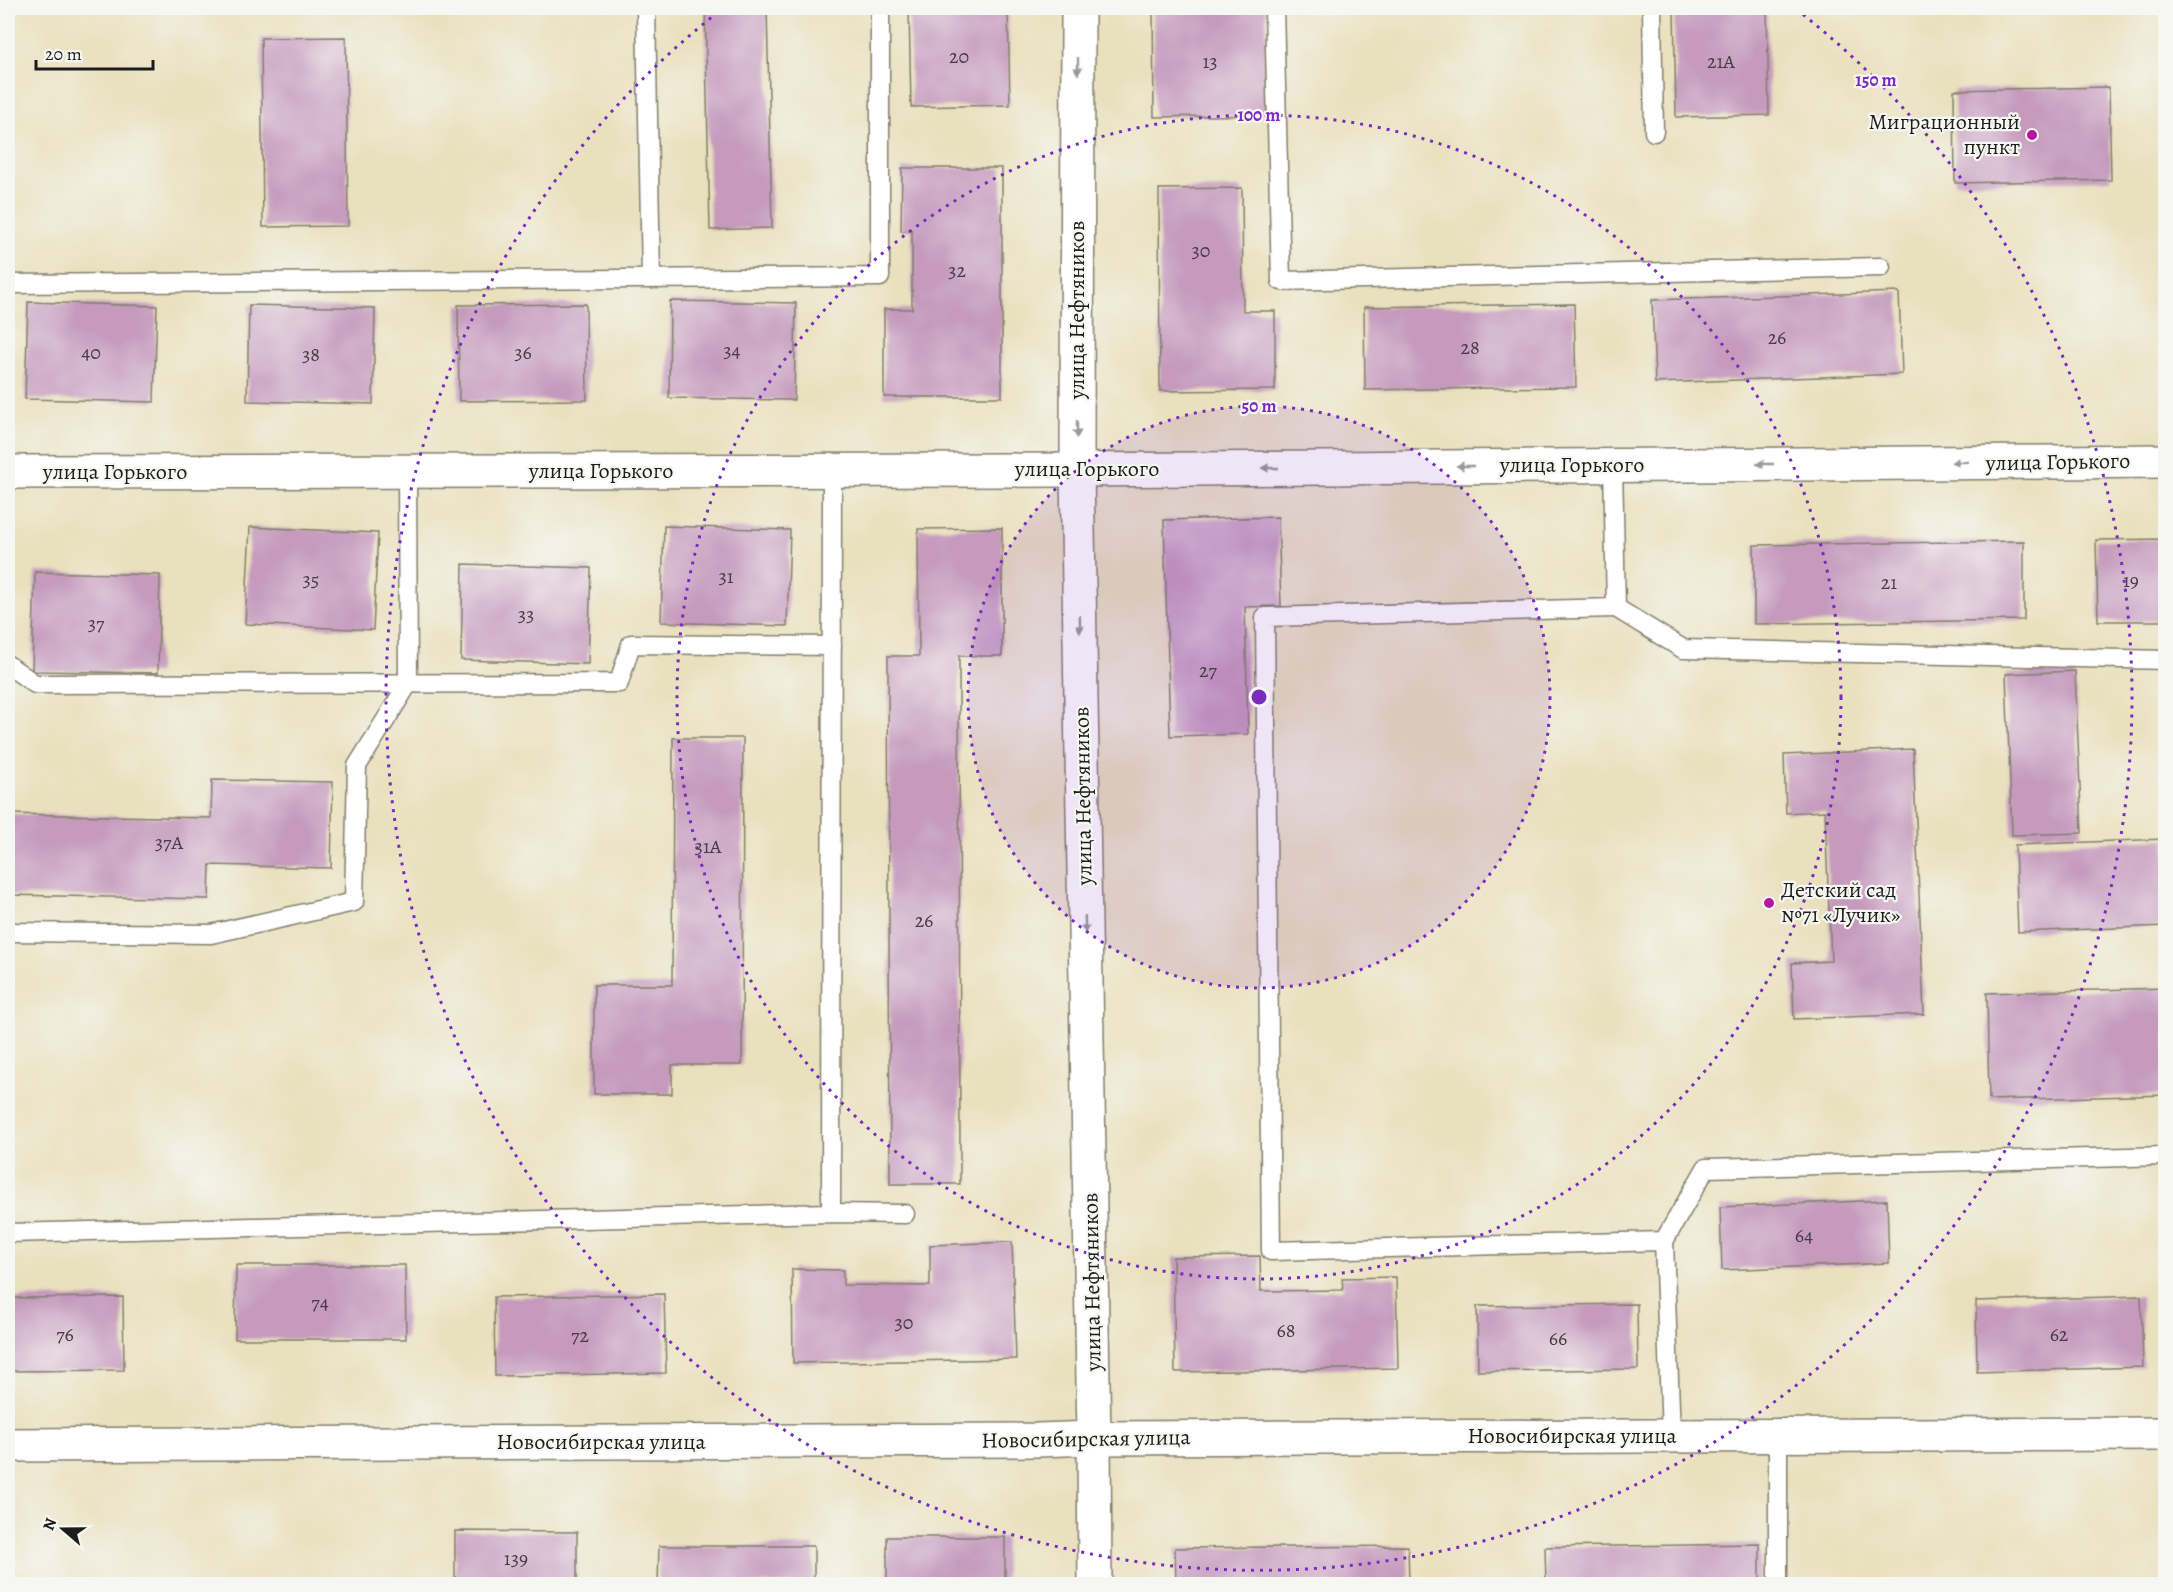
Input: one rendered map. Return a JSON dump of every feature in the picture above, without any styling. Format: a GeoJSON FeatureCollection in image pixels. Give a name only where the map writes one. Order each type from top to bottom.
{"type":"FeatureCollection","features":[{"type":"Feature","properties":{"kind":"main road","name":"улица Нефтяников"},"geometry":{"type":"LineString","coordinates":[[1078,8],[1077,470],[1095,1584]]}},
{"type":"Feature","properties":{"kind":"main road","name":"улица Горького"},"geometry":{"type":"LineString","coordinates":[[8,472],[1077,470],[2166,461]]}},
{"type":"Feature","properties":{"kind":"main road","name":"Новосибирская улица"},"geometry":{"type":"LineString","coordinates":[[8,1445],[2166,1434]]}},
{"type":"Feature","properties":{"kind":"lane"},"geometry":{"type":"LineString","coordinates":[[646,8],[651,279]]}},
{"type":"Feature","properties":{"kind":"lane"},"geometry":{"type":"LineString","coordinates":[[8,284],[880,277],[880,8]]}},
{"type":"Feature","properties":{"kind":"lane"},"geometry":{"type":"LineString","coordinates":[[1274,8],[1281,281],[1881,267]]}},
{"type":"Feature","properties":{"kind":"lane"},"geometry":{"type":"LineString","coordinates":[[1652,8],[1654,132]]}},
{"type":"Feature","properties":{"kind":"lane"},"geometry":{"type":"LineString","coordinates":[[1613,465],[1616,608]]}},
{"type":"Feature","properties":{"kind":"lane"},"geometry":{"type":"LineString","coordinates":[[831,1213],[832,470]]}},
{"type":"Feature","properties":{"kind":"lane"},"geometry":{"type":"LineString","coordinates":[[8,932],[211,934],[354,902],[357,766],[408,684],[407,471]]}},
{"type":"Feature","properties":{"kind":"lane"},"geometry":{"type":"LineString","coordinates":[[1664,1241],[1271,1251],[1265,617],[1616,608],[1683,650],[2166,660]]}},
{"type":"Feature","properties":{"kind":"lane"},"geometry":{"type":"LineString","coordinates":[[8,665],[35,684],[619,683],[631,644],[832,646]]}},
{"type":"Feature","properties":{"kind":"lane"},"geometry":{"type":"LineString","coordinates":[[1671,1436],[1664,1241],[1706,1168],[2166,1156]]}},
{"type":"Feature","properties":{"kind":"lane"},"geometry":{"type":"LineString","coordinates":[[8,1233],[831,1213],[904,1214]]}},
{"type":"Feature","properties":{"kind":"lane"},"geometry":{"type":"LineString","coordinates":[[1778,1435],[1778,1584]]}},
{"type":"Feature","properties":{"kind":"building"},"geometry":{"type":"Polygon","coordinates":[[[705,8],[767,8],[772,228],[710,230],[705,8]]]}},
{"type":"Feature","properties":{"kind":"building"},"geometry":{"type":"Polygon","coordinates":[[[909,8],[1008,8],[1010,105],[911,107],[909,8]]]}},
{"type":"Feature","properties":{"kind":"building"},"geometry":{"type":"Polygon","coordinates":[[[1153,8],[1266,8],[1267,115],[1154,117],[1153,8]]]}},
{"type":"Feature","properties":{"kind":"building"},"geometry":{"type":"Polygon","coordinates":[[[1674,8],[1767,8],[1769,115],[1676,117],[1674,8]]]}},
{"type":"Feature","properties":{"kind":"building"},"geometry":{"type":"Polygon","coordinates":[[[346,37],[348,226],[263,227],[261,38],[346,37]]]}},
{"type":"Feature","properties":{"kind":"building","name":"Миграционный пункт"},"geometry":{"type":"Polygon","coordinates":[[[2109,87],[2111,180],[1955,183],[1954,90],[2109,87]]]}},
{"type":"Feature","properties":{"kind":"building"},"geometry":{"type":"Polygon","coordinates":[[[902,168],[1002,168],[1002,397],[884,397],[884,309],[912,309],[912,230],[901,231],[902,168]]]}},
{"type":"Feature","properties":{"kind":"building"},"geometry":{"type":"Polygon","coordinates":[[[1242,188],[1243,311],[1275,311],[1275,390],[1160,391],[1159,189],[1242,188]]]}},
{"type":"Feature","properties":{"kind":"building"},"geometry":{"type":"Polygon","coordinates":[[[1899,292],[1902,374],[1655,383],[1652,300],[1899,292]]]}},
{"type":"Feature","properties":{"kind":"building"},"geometry":{"type":"Polygon","coordinates":[[[670,301],[796,303],[794,400],[669,398],[670,301]]]}},
{"type":"Feature","properties":{"kind":"building"},"geometry":{"type":"Polygon","coordinates":[[[28,302],[157,306],[154,402],[25,399],[28,302]]]}},
{"type":"Feature","properties":{"kind":"building"},"geometry":{"type":"Polygon","coordinates":[[[586,304],[587,400],[459,401],[458,305],[586,304]]]}},
{"type":"Feature","properties":{"kind":"building"},"geometry":{"type":"Polygon","coordinates":[[[1574,304],[1576,387],[1365,390],[1364,307],[1574,304]]]}},
{"type":"Feature","properties":{"kind":"building"},"geometry":{"type":"Polygon","coordinates":[[[249,305],[375,308],[373,404],[247,401],[249,305]]]}},
{"type":"Feature","properties":{"kind":"building"},"geometry":{"type":"Polygon","coordinates":[[[1278,517],[1281,606],[1245,607],[1248,734],[1170,736],[1164,520],[1278,517]]]}},
{"type":"Feature","properties":{"kind":"building"},"geometry":{"type":"Polygon","coordinates":[[[664,526],[790,530],[787,626],[661,622],[664,526]]]}},
{"type":"Feature","properties":{"kind":"building"},"geometry":{"type":"Polygon","coordinates":[[[250,527],[378,533],[373,630],[245,624],[250,527]]]}},
{"type":"Feature","properties":{"kind":"building"},"geometry":{"type":"Polygon","coordinates":[[[1002,528],[1002,656],[959,656],[960,1184],[890,1184],[888,656],[919,656],[918,529],[1002,528]]]}},
{"type":"Feature","properties":{"kind":"building"},"geometry":{"type":"Polygon","coordinates":[[[2166,539],[2166,621],[2098,621],[2096,540],[2166,539]]]}},
{"type":"Feature","properties":{"kind":"building"},"geometry":{"type":"Polygon","coordinates":[[[2024,541],[2024,620],[1754,624],[1754,545],[2024,541]]]}},
{"type":"Feature","properties":{"kind":"building"},"geometry":{"type":"Polygon","coordinates":[[[463,564],[591,568],[588,664],[461,660],[463,564]]]}},
{"type":"Feature","properties":{"kind":"building"},"geometry":{"type":"Polygon","coordinates":[[[35,572],[160,575],[158,673],[32,671],[35,572]]]}},
{"type":"Feature","properties":{"kind":"building"},"geometry":{"type":"Polygon","coordinates":[[[2075,671],[2082,833],[2012,835],[2006,674],[2075,671]]]}},
{"type":"Feature","properties":{"kind":"building"},"geometry":{"type":"Polygon","coordinates":[[[673,738],[743,738],[742,1065],[672,1065],[672,1094],[594,1094],[594,985],[672,985],[673,738]]]}},
{"type":"Feature","properties":{"kind":"building"},"geometry":{"type":"Polygon","coordinates":[[[1913,749],[1924,1014],[1794,1019],[1792,963],[1831,961],[1825,811],[1786,813],[1784,755],[1913,749]]]}},
{"type":"Feature","properties":{"kind":"building"},"geometry":{"type":"Polygon","coordinates":[[[212,780],[333,782],[331,868],[210,865],[209,899],[8,895],[8,814],[211,818],[212,780]]]}},
{"type":"Feature","properties":{"kind":"building"},"geometry":{"type":"Polygon","coordinates":[[[2166,839],[2166,926],[2018,932],[2015,845],[2166,839]]]}},
{"type":"Feature","properties":{"kind":"building"},"geometry":{"type":"Polygon","coordinates":[[[2166,988],[2166,1095],[1989,1100],[1987,993],[2166,988]]]}},
{"type":"Feature","properties":{"kind":"building"},"geometry":{"type":"Polygon","coordinates":[[[1887,1200],[1889,1263],[1722,1270],[1720,1207],[1887,1200]]]}},
{"type":"Feature","properties":{"kind":"building"},"geometry":{"type":"Polygon","coordinates":[[[1012,1242],[1016,1359],[793,1363],[792,1269],[843,1270],[843,1285],[930,1286],[930,1245],[1012,1242]]]}},
{"type":"Feature","properties":{"kind":"building"},"geometry":{"type":"Polygon","coordinates":[[[1260,1256],[1261,1291],[1343,1290],[1342,1278],[1396,1277],[1398,1368],[1175,1372],[1173,1257],[1260,1256]]]}},
{"type":"Feature","properties":{"kind":"building"},"geometry":{"type":"Polygon","coordinates":[[[236,1265],[405,1265],[406,1339],[235,1339],[236,1265]]]}},
{"type":"Feature","properties":{"kind":"building"},"geometry":{"type":"Polygon","coordinates":[[[664,1294],[666,1373],[495,1376],[494,1297],[664,1294]]]}},
{"type":"Feature","properties":{"kind":"building"},"geometry":{"type":"Polygon","coordinates":[[[2141,1296],[2143,1367],[1977,1372],[1976,1301],[2141,1296]]]}},
{"type":"Feature","properties":{"kind":"building"},"geometry":{"type":"Polygon","coordinates":[[[123,1297],[124,1370],[8,1371],[8,1298],[123,1297]]]}},
{"type":"Feature","properties":{"kind":"building"},"geometry":{"type":"Polygon","coordinates":[[[1637,1304],[1638,1369],[1478,1371],[1477,1306],[1637,1304]]]}},
{"type":"Feature","properties":{"kind":"building"},"geometry":{"type":"Polygon","coordinates":[[[455,1531],[577,1532],[577,1584],[455,1584],[455,1531]]]}},
{"type":"Feature","properties":{"kind":"building"},"geometry":{"type":"Polygon","coordinates":[[[887,1537],[1005,1537],[1005,1584],[887,1584],[887,1537]]]}},
{"type":"Feature","properties":{"kind":"building"},"geometry":{"type":"Polygon","coordinates":[[[1760,1544],[1760,1584],[1546,1584],[1545,1547],[1760,1544]]]}},
{"type":"Feature","properties":{"kind":"building"},"geometry":{"type":"Polygon","coordinates":[[[659,1546],[814,1546],[814,1584],[658,1584],[659,1546]]]}},
{"type":"Feature","properties":{"kind":"building"},"geometry":{"type":"Polygon","coordinates":[[[1408,1546],[1409,1584],[1176,1584],[1175,1548],[1408,1546]]]}},
{"type":"Feature","properties":{"kind":"place","name":"Миграционный пункт"},"geometry":{"type":"Point","coordinates":[2032,135]}},
{"type":"Feature","properties":{"kind":"place","name":"Детский сад №71 «Лучик»"},"geometry":{"type":"Point","coordinates":[1769,903]}}]}
